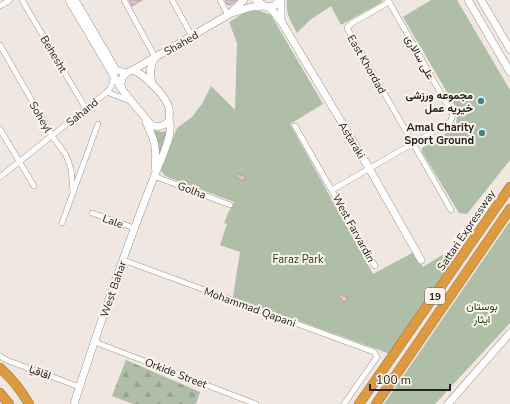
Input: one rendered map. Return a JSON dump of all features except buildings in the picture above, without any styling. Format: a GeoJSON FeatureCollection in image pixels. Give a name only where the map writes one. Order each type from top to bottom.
{"type":"FeatureCollection","features":[{"type":"Feature","properties":{"kind":"highway","name":"Sattari Expressway"},"geometry":{"type":"LineString","coordinates":[[359,404],[510,187]]}},
{"type":"Feature","properties":{"kind":"highway","name":"19"},"geometry":{"type":"LineString","coordinates":[[376,404],[510,209]]}},
{"type":"Feature","properties":{"kind":"highway"},"geometry":{"type":"LineString","coordinates":[[0,368],[21,390],[29,404]]}},
{"type":"Feature","properties":{"kind":"highway"},"geometry":{"type":"LineString","coordinates":[[0,394],[9,404]]}},
{"type":"Feature","properties":{"kind":"street"},"geometry":{"type":"LineString","coordinates":[[0,6],[10,0]]}},
{"type":"Feature","properties":{"kind":"street","name":"Behesht"},"geometry":{"type":"LineString","coordinates":[[22,0],[86,108]]}},
{"type":"Feature","properties":{"kind":"street"},"geometry":{"type":"LineString","coordinates":[[69,0],[123,91],[143,117],[155,127],[165,125],[169,121]]}},
{"type":"Feature","properties":{"kind":"street"},"geometry":{"type":"LineString","coordinates":[[75,0],[116,70],[130,72]]}},
{"type":"Feature","properties":{"kind":"street"},"geometry":{"type":"LineString","coordinates":[[124,0],[155,58],[150,67],[152,84]]}},
{"type":"Feature","properties":{"kind":"street"},"geometry":{"type":"LineString","coordinates":[[172,0],[192,36]]}},
{"type":"Feature","properties":{"kind":"street"},"geometry":{"type":"LineString","coordinates":[[220,0],[228,15]]}},
{"type":"Feature","properties":{"kind":"street"},"geometry":{"type":"LineString","coordinates":[[228,15],[244,0]]}},
{"type":"Feature","properties":{"kind":"street","name":"Astaraki"},"geometry":{"type":"LineString","coordinates":[[256,0],[266,6],[281,21],[369,168],[421,260]]}},
{"type":"Feature","properties":{"kind":"street"},"geometry":{"type":"LineString","coordinates":[[228,15],[251,7],[274,6],[281,0]]}},
{"type":"Feature","properties":{"kind":"street"},"geometry":{"type":"LineString","coordinates":[[281,0],[281,21]]}},
{"type":"Feature","properties":{"kind":"street"},"geometry":{"type":"LineString","coordinates":[[468,0],[510,72]]}},
{"type":"Feature","properties":{"kind":"street"},"geometry":{"type":"LineString","coordinates":[[481,0],[510,49]]}},
{"type":"Feature","properties":{"kind":"street","name":"East Khordad"},"geometry":{"type":"LineString","coordinates":[[388,1],[352,23],[347,28],[413,143]]}},
{"type":"Feature","properties":{"kind":"street","name":"علی سالاری"},"geometry":{"type":"LineString","coordinates":[[332,190],[450,122],[453,115],[388,1]]}},
{"type":"Feature","properties":{"kind":"street","name":"Shahed"},"geometry":{"type":"LineString","coordinates":[[130,72],[228,15]]}},
{"type":"Feature","properties":{"kind":"street","name":"Soheyl"},"geometry":{"type":"LineString","coordinates":[[0,45],[52,136],[66,155],[71,169],[73,192]]}},
{"type":"Feature","properties":{"kind":"street"},"geometry":{"type":"LineString","coordinates":[[123,91],[121,82],[122,78],[130,72]]}},
{"type":"Feature","properties":{"kind":"street","name":"West Bahar"},"geometry":{"type":"LineString","coordinates":[[74,404],[134,228],[168,140],[171,124],[169,121],[169,107],[152,84],[141,74],[130,72]]}},
{"type":"Feature","properties":{"kind":"street"},"geometry":{"type":"LineString","coordinates":[[114,76],[111,87],[107,92],[130,101]]}},
{"type":"Feature","properties":{"kind":"street","name":"Sahand"},"geometry":{"type":"LineString","coordinates":[[0,177],[107,92]]}},
{"type":"Feature","properties":{"kind":"street"},"geometry":{"type":"LineString","coordinates":[[143,117],[156,146],[154,176]]}},
{"type":"Feature","properties":{"kind":"street"},"geometry":{"type":"LineString","coordinates":[[62,223],[98,124]]}},
{"type":"Feature","properties":{"kind":"street","name":"West Farvardin"},"geometry":{"type":"LineString","coordinates":[[295,126],[375,266]]}},
{"type":"Feature","properties":{"kind":"street"},"geometry":{"type":"LineString","coordinates":[[0,129],[34,186]]}},
{"type":"Feature","properties":{"kind":"street"},"geometry":{"type":"LineString","coordinates":[[413,143],[451,210]]}},
{"type":"Feature","properties":{"kind":"street","name":"Golha"},"geometry":{"type":"LineString","coordinates":[[154,176],[230,205]]}},
{"type":"Feature","properties":{"kind":"street","name":"Lale"},"geometry":{"type":"LineString","coordinates":[[92,213],[134,228]]}},
{"type":"Feature","properties":{"kind":"street","name":"Mohammad Qapani"},"geometry":{"type":"LineString","coordinates":[[123,260],[374,352],[377,357],[344,404]]}},
{"type":"Feature","properties":{"kind":"street"},"geometry":{"type":"LineString","coordinates":[[449,402],[510,333]]}},
{"type":"Feature","properties":{"kind":"street","name":"Orkide Street"},"geometry":{"type":"LineString","coordinates":[[95,342],[256,404]]}},
{"type":"Feature","properties":{"kind":"street","name":"اقاقیا"},"geometry":{"type":"LineString","coordinates":[[0,356],[6,360],[80,387]]}},
{"type":"Feature","properties":{"kind":"green space"},"geometry":{"type":"Polygon","coordinates":[[[287,0],[383,0],[382,2],[341,25],[331,6],[310,20],[297,33],[288,13],[287,0]]]}},
{"type":"Feature","properties":{"kind":"green space","name":"مجموعه ورزشی خیریه عمل"},"geometry":{"type":"Polygon","coordinates":[[[431,0],[457,0],[510,90],[510,160],[467,214],[459,213],[422,152],[422,148],[451,130],[456,123],[458,111],[403,17],[431,0]]]}},
{"type":"Feature","properties":{"kind":"green space","name":"Faraz Park"},"geometry":{"type":"Polygon","coordinates":[[[249,10],[260,11],[271,15],[323,104],[290,124],[373,274],[414,252],[423,267],[447,252],[453,262],[390,354],[233,297],[240,252],[220,245],[227,224],[224,223],[234,202],[165,176],[161,170],[177,128],[192,117],[202,104],[211,86],[235,110],[237,43],[229,22],[249,10]]]}},
{"type":"Feature","properties":{"kind":"green space"},"geometry":{"type":"Polygon","coordinates":[[[152,130],[162,132],[169,130],[158,165],[152,130]]]}},
{"type":"Feature","properties":{"kind":"green space","name":"بوستان ایثار"},"geometry":{"type":"Polygon","coordinates":[[[510,221],[510,323],[435,404],[384,404],[510,221]]]}},
{"type":"Feature","properties":{"kind":"green space"},"geometry":{"type":"Polygon","coordinates":[[[126,360],[200,392],[196,404],[133,404],[112,396],[126,360]]]}},
{"type":"Feature","properties":{"kind":"place","name":"مجموعه ورزشی خیریه عمل"},"geometry":{"type":"Point","coordinates":[481,101]}},
{"type":"Feature","properties":{"kind":"place","name":"Amal Charity Sport Ground"},"geometry":{"type":"Point","coordinates":[482,133]}}]}
